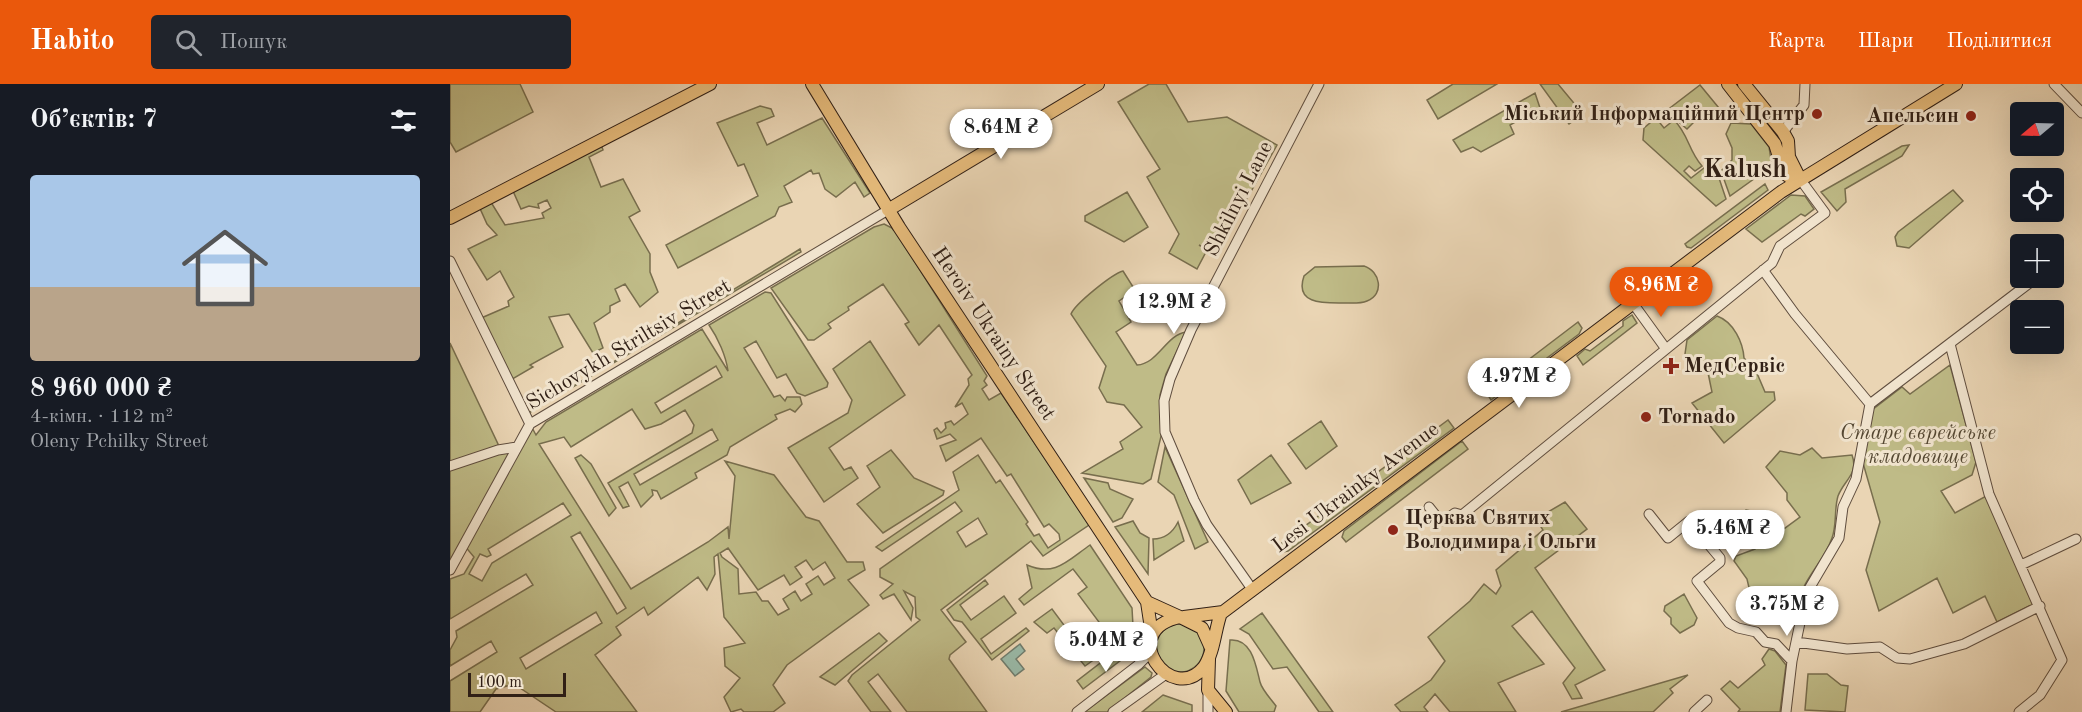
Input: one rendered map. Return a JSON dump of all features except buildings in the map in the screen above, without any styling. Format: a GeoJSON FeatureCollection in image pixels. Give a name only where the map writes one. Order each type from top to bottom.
{"type":"FeatureCollection","features":[{"type":"Feature","properties":{"kind":"main road"},"geometry":{"type":"LineString","coordinates":[[450,218],[710,84]]}},
{"type":"Feature","properties":{"kind":"main road","name":"Heroiv Ukrainy Street"},"geometry":{"type":"LineString","coordinates":[[812,84],[888,210],[1147,602],[1152,635]]}},
{"type":"Feature","properties":{"kind":"main road"},"geometry":{"type":"LineString","coordinates":[[888,210],[1098,84]]}},
{"type":"Feature","properties":{"kind":"main road"},"geometry":{"type":"LineString","coordinates":[[1728,84],[1775,144],[1779,165],[1789,170],[1818,168]]}},
{"type":"Feature","properties":{"kind":"main road"},"geometry":{"type":"LineString","coordinates":[[1744,84],[1783,132],[1789,170],[1792,178],[1800,179]]}},
{"type":"Feature","properties":{"kind":"main road","name":"Lesi Ukrainky Avenue"},"geometry":{"type":"LineString","coordinates":[[1221,613],[1780,192],[1956,84]]}},
{"type":"Feature","properties":{"kind":"main road"},"geometry":{"type":"LineString","coordinates":[[1780,192],[1789,170]]}},
{"type":"Feature","properties":{"kind":"main road"},"geometry":{"type":"LineString","coordinates":[[1147,602],[1202,628],[1210,653]]}},
{"type":"Feature","properties":{"kind":"main road"},"geometry":{"type":"LineString","coordinates":[[1208,690],[1210,653],[1221,613],[1182,617],[1159,625],[1152,635],[1150,652],[1158,667],[1166,674],[1208,690],[1226,712]]}},
{"type":"Feature","properties":{"kind":"main road"},"geometry":{"type":"LineString","coordinates":[[1180,678],[1197,673],[1210,653]]}},
{"type":"Feature","properties":{"kind":"street","name":"Shkilnyi Lane"},"geometry":{"type":"LineString","coordinates":[[1252,589],[1207,525],[1194,500],[1165,432],[1164,401],[1170,378],[1191,330],[1319,84]]}},
{"type":"Feature","properties":{"kind":"street"},"geometry":{"type":"LineString","coordinates":[[1783,132],[1804,105],[1805,84]]}},
{"type":"Feature","properties":{"kind":"street"},"geometry":{"type":"LineString","coordinates":[[2054,84],[2082,113]]}},
{"type":"Feature","properties":{"kind":"street"},"geometry":{"type":"LineString","coordinates":[[1429,507],[1437,517],[1444,521],[1455,513],[1462,516],[1772,263],[1780,246],[1825,213],[1800,179]]}},
{"type":"Feature","properties":{"kind":"street","name":"Sichovykh Striltsiv Street"},"geometry":{"type":"LineString","coordinates":[[450,570],[530,424],[888,210]]}},
{"type":"Feature","properties":{"kind":"street"},"geometry":{"type":"LineString","coordinates":[[450,261],[530,424]]}},
{"type":"Feature","properties":{"kind":"street"},"geometry":{"type":"LineString","coordinates":[[1763,270],[1870,404]]}},
{"type":"Feature","properties":{"kind":"street"},"geometry":{"type":"LineString","coordinates":[[1786,712],[1792,661],[1806,594],[1839,538],[1843,507],[1856,479],[1870,404],[2023,288]]}},
{"type":"Feature","properties":{"kind":"street"},"geometry":{"type":"LineString","coordinates":[[1632,302],[1666,349]]}},
{"type":"Feature","properties":{"kind":"street"},"geometry":{"type":"LineString","coordinates":[[1950,344],[1989,494],[2062,660],[2040,695],[2019,712]]}},
{"type":"Feature","properties":{"kind":"street"},"geometry":{"type":"LineString","coordinates":[[450,466],[498,450],[517,447]]}},
{"type":"Feature","properties":{"kind":"street"},"geometry":{"type":"LineString","coordinates":[[1650,514],[1668,538],[1689,521],[1720,558],[1720,562],[1697,581],[1729,623],[1738,628],[1756,632],[1766,642],[1776,644],[1792,661]]}},
{"type":"Feature","properties":{"kind":"street"},"geometry":{"type":"LineString","coordinates":[[2021,565],[2076,539]]}},
{"type":"Feature","properties":{"kind":"street"},"geometry":{"type":"LineString","coordinates":[[1796,642],[1847,649],[1880,647],[1897,658],[1910,659],[1964,644],[2040,606]]}},
{"type":"Feature","properties":{"kind":"street"},"geometry":{"type":"LineString","coordinates":[[1077,712],[1138,665],[1150,652]]}},
{"type":"Feature","properties":{"kind":"street"},"geometry":{"type":"LineString","coordinates":[[1113,712],[1166,674]]}},
{"type":"Feature","properties":{"kind":"street"},"geometry":{"type":"LineString","coordinates":[[1208,690],[1208,712]]}},
{"type":"Feature","properties":{"kind":"street"},"geometry":{"type":"LineString","coordinates":[[1694,712],[1707,700]]}},
{"type":"Feature","properties":{"kind":"green space"},"geometry":{"type":"Polygon","coordinates":[[[450,84],[520,84],[533,112],[456,152],[450,142],[450,84]]]}},
{"type":"Feature","properties":{"kind":"green space"},"geometry":{"type":"Polygon","coordinates":[[[1149,84],[1166,84],[1188,122],[1227,117],[1277,145],[1216,254],[1199,245],[1207,250],[1197,269],[1169,253],[1179,234],[1147,177],[1160,169],[1118,102],[1149,84]]]}},
{"type":"Feature","properties":{"kind":"green space"},"geometry":{"type":"Polygon","coordinates":[[[1453,84],[1497,84],[1438,119],[1427,100],[1453,84]]]}},
{"type":"Feature","properties":{"kind":"green space"},"geometry":{"type":"Polygon","coordinates":[[[1540,84],[1558,84],[1583,114],[1569,124],[1540,84]]]}},
{"type":"Feature","properties":{"kind":"green space"},"geometry":{"type":"Polygon","coordinates":[[[1700,85],[1728,119],[1700,116],[1687,129],[1666,111],[1700,85]]]}},
{"type":"Feature","properties":{"kind":"green space"},"geometry":{"type":"Polygon","coordinates":[[[1535,93],[1540,108],[1510,125],[1514,134],[1481,152],[1473,147],[1461,152],[1453,140],[1535,93]]]}},
{"type":"Feature","properties":{"kind":"green space"},"geometry":{"type":"Polygon","coordinates":[[[760,106],[771,109],[774,116],[757,123],[767,145],[822,118],[870,193],[864,197],[855,182],[836,197],[825,189],[819,173],[813,174],[811,170],[784,186],[792,202],[779,207],[775,216],[678,268],[666,245],[758,196],[744,164],[738,166],[717,123],[760,106]]]}},
{"type":"Feature","properties":{"kind":"green space"},"geometry":{"type":"Polygon","coordinates":[[[1656,118],[1664,128],[1674,120],[1683,131],[1702,166],[1695,171],[1689,166],[1684,171],[1691,178],[1704,168],[1717,172],[1726,199],[1716,206],[1643,140],[1644,128],[1656,118]]]}},
{"type":"Feature","properties":{"kind":"green space"},"geometry":{"type":"Polygon","coordinates":[[[1731,123],[1751,124],[1769,147],[1772,166],[1730,196],[1721,171],[1732,160],[1732,148],[1726,134],[1731,123]]]}},
{"type":"Feature","properties":{"kind":"green space"},"geometry":{"type":"Polygon","coordinates":[[[600,142],[603,150],[589,157],[601,187],[623,179],[640,211],[629,217],[650,254],[650,272],[658,292],[640,307],[625,284],[615,289],[620,301],[610,306],[610,312],[594,323],[603,348],[593,353],[569,314],[549,317],[563,347],[530,365],[533,367],[509,381],[479,319],[509,306],[508,301],[514,297],[500,271],[487,280],[468,249],[497,235],[487,224],[478,204],[489,199],[505,225],[544,218],[542,213],[551,208],[547,200],[538,204],[539,208],[529,206],[521,209],[513,191],[600,142]]]}},
{"type":"Feature","properties":{"kind":"green space"},"geometry":{"type":"Polygon","coordinates":[[[1909,145],[1902,156],[1845,189],[1846,202],[1837,211],[1821,192],[1902,146],[1909,145]]]}},
{"type":"Feature","properties":{"kind":"green space"},"geometry":{"type":"Polygon","coordinates":[[[1765,184],[1768,190],[1691,248],[1687,247],[1685,244],[1765,184]]]}},
{"type":"Feature","properties":{"kind":"green space"},"geometry":{"type":"Polygon","coordinates":[[[1953,190],[1963,201],[1909,248],[1897,246],[1895,237],[1898,232],[1953,190]]]}},
{"type":"Feature","properties":{"kind":"green space"},"geometry":{"type":"Polygon","coordinates":[[[1127,192],[1148,227],[1124,242],[1085,221],[1085,216],[1127,192]]]}},
{"type":"Feature","properties":{"kind":"green space"},"geometry":{"type":"Polygon","coordinates":[[[1791,195],[1805,196],[1814,209],[1805,216],[1801,214],[1762,242],[1746,229],[1791,195]]]}},
{"type":"Feature","properties":{"kind":"green space"},"geometry":{"type":"Polygon","coordinates":[[[884,224],[894,229],[987,376],[984,381],[987,385],[982,389],[989,400],[1001,393],[1089,525],[1043,556],[1031,541],[941,610],[966,642],[950,655],[949,659],[987,712],[907,712],[878,674],[868,682],[891,712],[871,712],[848,681],[852,675],[920,620],[916,617],[915,597],[904,591],[913,608],[911,620],[894,594],[883,599],[880,595],[893,584],[880,577],[880,569],[962,511],[955,502],[882,551],[876,547],[959,490],[953,472],[978,455],[996,483],[1000,480],[1028,522],[1026,524],[1034,536],[1039,534],[1048,548],[1060,540],[1059,534],[1049,524],[1044,527],[1011,474],[1007,476],[981,438],[946,461],[940,446],[956,440],[950,434],[937,439],[934,430],[937,428],[941,433],[946,428],[945,423],[951,421],[954,425],[968,414],[962,403],[955,407],[969,385],[968,379],[972,375],[939,325],[919,345],[905,324],[909,322],[883,284],[848,307],[849,310],[828,324],[831,328],[814,340],[808,340],[771,288],[874,227],[884,224]],[[978,518],[957,532],[966,547],[987,534],[978,518]]]}},
{"type":"Feature","properties":{"kind":"green space"},"geometry":{"type":"Polygon","coordinates":[[[800,249],[801,252],[527,414],[774,265],[800,249]]]}},
{"type":"Feature","properties":{"kind":"green space"},"geometry":{"type":"Polygon","coordinates":[[[1364,266],[1374,273],[1378,283],[1373,298],[1367,301],[1361,303],[1320,302],[1307,297],[1303,292],[1304,276],[1315,267],[1364,266]]]}},
{"type":"Feature","properties":{"kind":"green space"},"geometry":{"type":"Polygon","coordinates":[[[1123,271],[1135,290],[1119,301],[1131,322],[1116,332],[1137,365],[1151,360],[1173,338],[1186,332],[1166,374],[1160,395],[1162,432],[1151,479],[1143,484],[1082,473],[1123,449],[1120,442],[1142,427],[1124,405],[1107,402],[1099,388],[1106,366],[1071,314],[1079,303],[1094,290],[1123,271]]]}},
{"type":"Feature","properties":{"kind":"green space"},"geometry":{"type":"Polygon","coordinates":[[[765,292],[771,293],[828,383],[827,387],[805,396],[797,393],[786,374],[777,378],[756,341],[744,348],[774,397],[780,395],[785,401],[787,397],[800,397],[802,404],[795,412],[790,409],[775,415],[777,419],[730,447],[727,455],[695,473],[697,478],[661,499],[657,491],[652,490],[653,495],[641,507],[628,482],[619,487],[629,506],[623,508],[608,483],[692,433],[694,425],[685,410],[661,424],[645,429],[632,409],[571,447],[564,437],[539,444],[631,589],[708,542],[728,527],[729,539],[735,476],[725,461],[774,475],[806,517],[819,521],[847,562],[863,562],[865,570],[848,580],[869,605],[787,665],[773,685],[785,703],[773,712],[744,712],[741,709],[731,712],[724,697],[740,678],[725,666],[724,648],[745,643],[724,617],[718,554],[714,557],[715,574],[707,590],[698,577],[648,615],[644,607],[616,627],[621,635],[595,655],[637,712],[556,712],[514,684],[496,689],[480,712],[450,712],[450,681],[497,652],[491,641],[450,666],[450,650],[457,637],[456,631],[533,585],[526,574],[450,619],[450,579],[464,574],[474,557],[464,545],[450,570],[450,343],[498,444],[498,450],[517,447],[530,424],[536,435],[546,422],[702,329],[728,371],[721,347],[709,325],[765,292]],[[716,366],[655,403],[661,413],[722,377],[716,366]],[[712,429],[634,474],[640,485],[718,440],[712,429]],[[563,503],[488,549],[491,555],[487,557],[480,554],[469,574],[482,581],[492,563],[571,515],[563,503]],[[580,532],[571,537],[617,614],[626,608],[580,532]],[[728,548],[720,553],[738,569],[739,594],[756,592],[762,601],[768,601],[778,615],[789,609],[783,599],[795,591],[801,601],[812,594],[806,584],[818,576],[824,585],[835,578],[825,562],[813,570],[806,560],[795,567],[802,577],[790,585],[784,575],[758,590],[728,548]],[[596,612],[520,658],[526,669],[602,623],[596,612]]]}},
{"type":"Feature","properties":{"kind":"green space"},"geometry":{"type":"Polygon","coordinates":[[[1632,315],[1637,323],[1583,365],[1577,356],[1585,349],[1590,351],[1623,326],[1623,321],[1632,315]]]}},
{"type":"Feature","properties":{"kind":"green space"},"geometry":{"type":"Polygon","coordinates":[[[1717,316],[1733,328],[1740,340],[1744,358],[1756,371],[1765,392],[1774,392],[1775,400],[1724,443],[1692,403],[1712,392],[1707,368],[1697,366],[1685,354],[1687,340],[1717,316]]]}},
{"type":"Feature","properties":{"kind":"green space"},"geometry":{"type":"Polygon","coordinates":[[[1578,322],[1582,328],[1579,334],[1491,400],[1486,392],[1578,322]]]}},
{"type":"Feature","properties":{"kind":"green space"},"geometry":{"type":"Polygon","coordinates":[[[870,341],[905,395],[829,448],[844,470],[851,467],[858,478],[824,502],[788,448],[848,413],[852,400],[833,369],[870,341]]]}},
{"type":"Feature","properties":{"kind":"green space","name":"Старе єврейське кладовище"},"geometry":{"type":"Polygon","coordinates":[[[1950,365],[1976,462],[1972,475],[1941,491],[1955,513],[1988,495],[2035,603],[1997,622],[1985,596],[1953,613],[1937,578],[1879,611],[1866,570],[1880,522],[1863,463],[1872,410],[1902,387],[1910,394],[1950,365]]]}},
{"type":"Feature","properties":{"kind":"green space"},"geometry":{"type":"Polygon","coordinates":[[[1448,420],[1454,428],[1288,551],[1283,552],[1278,546],[1448,420]]]}},
{"type":"Feature","properties":{"kind":"green space"},"geometry":{"type":"Polygon","coordinates":[[[1321,421],[1337,446],[1306,469],[1288,444],[1321,421]]]}},
{"type":"Feature","properties":{"kind":"green space"},"geometry":{"type":"Polygon","coordinates":[[[1462,441],[1468,449],[1346,542],[1342,537],[1344,531],[1462,441]]]}},
{"type":"Feature","properties":{"kind":"green space"},"geometry":{"type":"Polygon","coordinates":[[[1165,447],[1208,542],[1195,549],[1174,495],[1158,482],[1165,447]]]}},
{"type":"Feature","properties":{"kind":"green space"},"geometry":{"type":"Polygon","coordinates":[[[1812,448],[1822,458],[1852,455],[1854,467],[1838,496],[1834,533],[1828,547],[1804,586],[1798,604],[1792,607],[1782,597],[1764,598],[1750,592],[1747,579],[1734,561],[1736,556],[1755,549],[1764,541],[1750,518],[1743,513],[1746,510],[1751,511],[1773,537],[1800,517],[1787,500],[1787,493],[1766,467],[1780,451],[1800,455],[1812,448]]]}},
{"type":"Feature","properties":{"kind":"green space"},"geometry":{"type":"Polygon","coordinates":[[[891,450],[914,478],[944,491],[943,495],[883,533],[857,504],[880,487],[867,466],[891,450]]]}},
{"type":"Feature","properties":{"kind":"green space"},"geometry":{"type":"Polygon","coordinates":[[[581,455],[591,464],[616,508],[609,516],[575,458],[581,455]]]}},
{"type":"Feature","properties":{"kind":"green space"},"geometry":{"type":"Polygon","coordinates":[[[1271,455],[1291,483],[1251,504],[1238,480],[1271,455]]]}},
{"type":"Feature","properties":{"kind":"green space"},"geometry":{"type":"Polygon","coordinates":[[[1084,478],[1108,483],[1110,489],[1133,499],[1122,518],[1113,522],[1084,478]]]}},
{"type":"Feature","properties":{"kind":"green space"},"geometry":{"type":"Polygon","coordinates":[[[1565,502],[1587,529],[1535,568],[1605,670],[1575,685],[1582,698],[1572,699],[1563,683],[1575,668],[1532,611],[1512,626],[1544,664],[1498,683],[1516,712],[1450,712],[1435,694],[1424,707],[1428,712],[1401,712],[1395,705],[1431,680],[1445,661],[1428,637],[1470,601],[1484,584],[1496,594],[1501,586],[1496,570],[1543,530],[1536,519],[1565,502]]]}},
{"type":"Feature","properties":{"kind":"green space"},"geometry":{"type":"Polygon","coordinates":[[[1133,521],[1140,533],[1149,538],[1148,574],[1115,527],[1133,521]]]}},
{"type":"Feature","properties":{"kind":"green space"},"geometry":{"type":"Polygon","coordinates":[[[1178,522],[1184,541],[1154,560],[1153,539],[1169,534],[1178,522]]]}},
{"type":"Feature","properties":{"kind":"green space"},"geometry":{"type":"Polygon","coordinates":[[[1090,545],[1132,608],[1133,626],[1127,636],[1085,666],[1054,628],[1047,633],[1034,622],[1052,609],[1075,640],[1099,622],[1078,594],[1087,587],[1073,569],[1024,605],[1019,599],[1032,588],[1027,565],[1045,569],[1060,566],[1090,545]]]}},
{"type":"Feature","properties":{"kind":"green space"},"geometry":{"type":"Polygon","coordinates":[[[985,580],[988,584],[960,605],[971,620],[1004,596],[1016,613],[981,639],[991,654],[1026,628],[1029,631],[992,660],[962,622],[954,620],[947,610],[985,580]]]}},
{"type":"Feature","properties":{"kind":"green space"},"geometry":{"type":"Polygon","coordinates":[[[1684,594],[1697,618],[1694,625],[1680,633],[1671,624],[1671,618],[1664,611],[1665,606],[1684,594]]]}},
{"type":"Feature","properties":{"kind":"green space"},"geometry":{"type":"Polygon","coordinates":[[[1262,613],[1333,712],[1319,712],[1287,667],[1273,669],[1249,634],[1240,629],[1262,613]]]}},
{"type":"Feature","properties":{"kind":"green space"},"geometry":{"type":"Polygon","coordinates":[[[1180,624],[1197,631],[1204,648],[1197,665],[1180,672],[1163,665],[1156,648],[1163,631],[1180,624]]]}},
{"type":"Feature","properties":{"kind":"green space"},"geometry":{"type":"Polygon","coordinates":[[[879,633],[887,641],[835,685],[820,677],[879,633]]]}},
{"type":"Feature","properties":{"kind":"green space"},"geometry":{"type":"Polygon","coordinates":[[[1134,637],[1129,654],[1083,689],[1077,681],[1134,637]]]}},
{"type":"Feature","properties":{"kind":"green space"},"geometry":{"type":"Polygon","coordinates":[[[1230,640],[1243,643],[1252,654],[1261,685],[1276,706],[1274,712],[1239,712],[1226,691],[1230,640]]]}},
{"type":"Feature","properties":{"kind":"green space"},"geometry":{"type":"Polygon","coordinates":[[[1769,649],[1775,651],[1786,665],[1780,712],[1738,712],[1740,709],[1721,689],[1730,681],[1738,688],[1765,665],[1762,659],[1769,649]]]}},
{"type":"Feature","properties":{"kind":"green space"},"geometry":{"type":"Polygon","coordinates":[[[1145,667],[1152,673],[1151,677],[1107,712],[1084,712],[1145,667]]]}},
{"type":"Feature","properties":{"kind":"green space"},"geometry":{"type":"Polygon","coordinates":[[[1808,674],[1827,674],[1841,685],[1848,686],[1845,712],[1805,710],[1808,674]]]}},
{"type":"Feature","properties":{"kind":"green space"},"geometry":{"type":"Polygon","coordinates":[[[1688,675],[1670,689],[1673,693],[1653,712],[1561,712],[1688,675]]]}},
{"type":"Feature","properties":{"kind":"green space"},"geometry":{"type":"Polygon","coordinates":[[[1163,695],[1192,705],[1192,712],[1142,712],[1163,695]]]}},
{"type":"Feature","properties":{"kind":"shaded area"},"geometry":{"type":"Polygon","coordinates":[[[1020,644],[1025,651],[1016,659],[1024,669],[1015,676],[1001,659],[1020,644]]]}},
{"type":"Feature","properties":{"kind":"place","name":"Міський Інформаційний Центр"},"geometry":{"type":"Point","coordinates":[1817,114]}},
{"type":"Feature","properties":{"kind":"place","name":"Апельсин"},"geometry":{"type":"Point","coordinates":[1971,116]}},
{"type":"Feature","properties":{"kind":"place","name":"МедСервіс"},"geometry":{"type":"Point","coordinates":[1671,366]}},
{"type":"Feature","properties":{"kind":"place","name":"Tornado"},"geometry":{"type":"Point","coordinates":[1646,417]}},
{"type":"Feature","properties":{"kind":"place","name":"Церква Святих Володимира і Ольги"},"geometry":{"type":"Point","coordinates":[1393,530]}},
{"type":"Feature","properties":{"kind":"district","name":"Kalush"},"geometry":{"type":"Point","coordinates":[1745,169]}}]}
